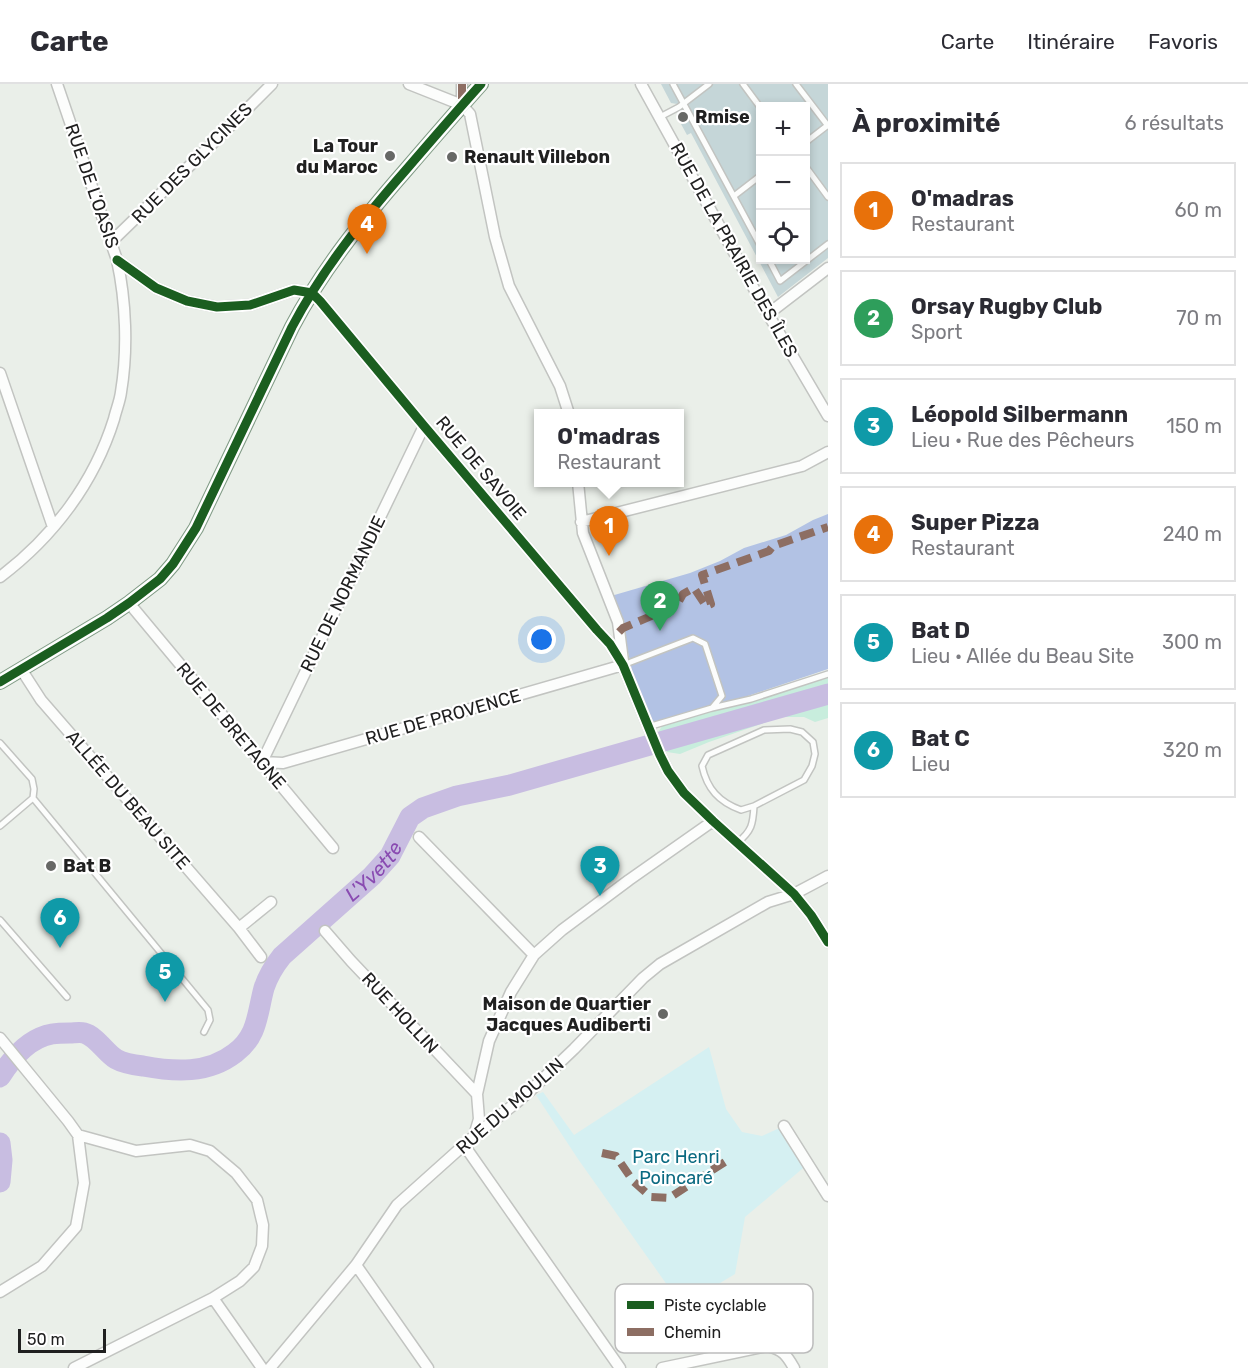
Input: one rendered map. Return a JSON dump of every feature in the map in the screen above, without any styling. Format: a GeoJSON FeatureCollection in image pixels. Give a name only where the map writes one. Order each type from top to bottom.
{"type":"FeatureCollection","features":[{"type":"Feature","properties":{"kind":"main road"},"geometry":{"type":"LineString","coordinates":[[0,682],[129,603],[160,579],[173,564],[192,535],[292,327],[312,293],[345,243],[481,84]]}},
{"type":"Feature","properties":{"kind":"street","name":"RUE DE L’OASIS"},"geometry":{"type":"LineString","coordinates":[[57,84],[117,260],[156,288],[187,301],[217,307],[250,305],[294,290],[312,293]]}},
{"type":"Feature","properties":{"kind":"street","name":"RUE DES GLYCINES"},"geometry":{"type":"LineString","coordinates":[[111,242],[272,84]]}},
{"type":"Feature","properties":{"kind":"street"},"geometry":{"type":"LineString","coordinates":[[409,84],[462,105],[470,114],[495,237],[509,286],[560,386],[568,409]]}},
{"type":"Feature","properties":{"kind":"street"},"geometry":{"type":"LineString","coordinates":[[462,84],[462,105]]}},
{"type":"Feature","properties":{"kind":"street","name":"RUE DE LA PRAIRIE DES ÎLES"},"geometry":{"type":"LineString","coordinates":[[641,84],[768,314],[828,416]]}},
{"type":"Feature","properties":{"kind":"street"},"geometry":{"type":"LineString","coordinates":[[0,577],[34,549],[72,504],[98,461],[110,430],[121,394],[125,358],[121,277],[117,260]]}},
{"type":"Feature","properties":{"kind":"street"},"geometry":{"type":"LineString","coordinates":[[768,314],[828,268]]}},
{"type":"Feature","properties":{"kind":"street","name":"RUE DE SAVOIE"},"geometry":{"type":"LineString","coordinates":[[312,293],[610,644],[623,665]]}},
{"type":"Feature","properties":{"kind":"street"},"geometry":{"type":"LineString","coordinates":[[0,374],[54,527]]}},
{"type":"Feature","properties":{"kind":"street","name":"RUE DE NORMANDIE"},"geometry":{"type":"LineString","coordinates":[[262,762],[424,426]]}},
{"type":"Feature","properties":{"kind":"street"},"geometry":{"type":"LineString","coordinates":[[581,522],[802,466],[828,452]]}},
{"type":"Feature","properties":{"kind":"street"},"geometry":{"type":"LineString","coordinates":[[578,487],[583,533],[618,622],[623,665],[668,771],[684,793],[794,894],[828,942]]}},
{"type":"Feature","properties":{"kind":"street","name":"RUE DE BRETAGNE"},"geometry":{"type":"LineString","coordinates":[[129,603],[333,848]]}},
{"type":"Feature","properties":{"kind":"street","name":"RUE DE PROVENCE"},"geometry":{"type":"LineString","coordinates":[[262,762],[283,763],[623,665]]}},
{"type":"Feature","properties":{"kind":"street","name":"ALLÉE DU BEAU SITE"},"geometry":{"type":"LineString","coordinates":[[21,669],[41,700],[239,928],[261,957]]}},
{"type":"Feature","properties":{"kind":"street"},"geometry":{"type":"LineString","coordinates":[[474,1136],[479,1119],[477,1094],[489,1041],[511,992],[534,955],[562,930],[713,821]]}},
{"type":"Feature","properties":{"kind":"street"},"geometry":{"type":"LineString","coordinates":[[419,837],[534,955]]}},
{"type":"Feature","properties":{"kind":"street","name":"RUE DU MOULIN"},"geometry":{"type":"LineString","coordinates":[[270,1368],[356,1265],[397,1205],[474,1136],[524,1096],[574,1049],[643,978],[660,964],[768,902],[794,894],[828,876]]}},
{"type":"Feature","properties":{"kind":"street"},"geometry":{"type":"LineString","coordinates":[[239,928],[271,902]]}},
{"type":"Feature","properties":{"kind":"street","name":"RUE HOLLIN"},"geometry":{"type":"LineString","coordinates":[[325,931],[477,1094]]}},
{"type":"Feature","properties":{"kind":"street"},"geometry":{"type":"LineString","coordinates":[[0,1038],[78,1135],[84,1183],[76,1227],[42,1266],[0,1292]]}},
{"type":"Feature","properties":{"kind":"street"},"geometry":{"type":"LineString","coordinates":[[784,1126],[828,1196]]}},
{"type":"Feature","properties":{"kind":"street"},"geometry":{"type":"LineString","coordinates":[[74,1368],[213,1298],[240,1281],[254,1266],[262,1246],[263,1225],[257,1200],[236,1173],[210,1151],[190,1145],[136,1151],[78,1135]]}},
{"type":"Feature","properties":{"kind":"street"},"geometry":{"type":"LineString","coordinates":[[464,1145],[620,1368]]}},
{"type":"Feature","properties":{"kind":"street"},"geometry":{"type":"LineString","coordinates":[[356,1265],[428,1368]]}},
{"type":"Feature","properties":{"kind":"street"},"geometry":{"type":"LineString","coordinates":[[213,1298],[262,1368]]}},
{"type":"Feature","properties":{"kind":"street"},"geometry":{"type":"LineString","coordinates":[[662,1368],[733,1353]]}},
{"type":"Feature","properties":{"kind":"street"},"geometry":{"type":"LineString","coordinates":[[784,1353],[794,1368]]}},
{"type":"Feature","properties":{"kind":"lane"},"geometry":{"type":"LineString","coordinates":[[673,84],[756,237]]}},
{"type":"Feature","properties":{"kind":"lane"},"geometry":{"type":"LineString","coordinates":[[660,117],[684,104],[709,84]]}},
{"type":"Feature","properties":{"kind":"lane"},"geometry":{"type":"LineString","coordinates":[[743,84],[756,102]]}},
{"type":"Feature","properties":{"kind":"lane"},"geometry":{"type":"LineString","coordinates":[[796,84],[828,125],[810,139]]}},
{"type":"Feature","properties":{"kind":"lane"},"geometry":{"type":"LineString","coordinates":[[810,172],[828,197]]}},
{"type":"Feature","properties":{"kind":"lane"},"geometry":{"type":"LineString","coordinates":[[734,196],[756,179]]}},
{"type":"Feature","properties":{"kind":"lane"},"geometry":{"type":"LineString","coordinates":[[810,258],[828,244]]}},
{"type":"Feature","properties":{"kind":"lane"},"geometry":{"type":"LineString","coordinates":[[770,264],[780,281],[802,264]]}},
{"type":"Feature","properties":{"kind":"lane"},"geometry":{"type":"LineString","coordinates":[[623,665],[693,638],[705,644],[722,696],[712,708]]}},
{"type":"Feature","properties":{"kind":"lane"},"geometry":{"type":"LineString","coordinates":[[649,730],[712,708],[751,699],[828,674]]}},
{"type":"Feature","properties":{"kind":"lane"},"geometry":{"type":"LineString","coordinates":[[790,729],[802,732],[813,742],[815,754],[812,766],[804,780],[754,806],[741,810],[719,799],[705,780],[702,766],[708,755],[764,730],[790,729]]}},
{"type":"Feature","properties":{"kind":"lane"},"geometry":{"type":"LineString","coordinates":[[0,742],[32,779],[34,789],[33,798],[0,826]]}},
{"type":"Feature","properties":{"kind":"lane"},"geometry":{"type":"LineString","coordinates":[[33,798],[208,1010],[210,1020],[204,1032]]}},
{"type":"Feature","properties":{"kind":"lane"},"geometry":{"type":"LineString","coordinates":[[737,843],[746,836],[753,824],[754,806]]}},
{"type":"Feature","properties":{"kind":"lane"},"geometry":{"type":"LineString","coordinates":[[0,920],[67,997]]}},
{"type":"Feature","properties":{"kind":"green space"},"geometry":{"type":"Polygon","coordinates":[[[828,678],[828,718],[815,722],[804,717],[781,717],[680,754],[667,752],[659,731],[662,726],[828,678]]]}},
{"type":"Feature","properties":{"kind":"green space","name":"Parc Henri Poincaré"},"geometry":{"type":"Polygon","coordinates":[[[709,1047],[726,1109],[742,1132],[762,1136],[784,1126],[808,1164],[745,1217],[735,1274],[718,1284],[666,1284],[536,1095],[543,1092],[574,1135],[709,1047]]]}},
{"type":"Feature","properties":{"kind":"shaded area"},"geometry":{"type":"Polygon","coordinates":[[[661,84],[828,84],[828,258],[778,297],[760,264],[810,264],[810,102],[756,102],[756,256],[691,133],[687,135],[681,124],[683,123],[678,114],[680,109],[677,104],[671,103],[661,84]]]}},
{"type":"Feature","properties":{"kind":"shaded area"},"geometry":{"type":"Polygon","coordinates":[[[828,514],[828,669],[733,701],[652,723],[633,675],[624,634],[611,596],[690,573],[744,548],[786,535],[828,514]]]}},
{"type":"Feature","properties":{"kind":"waterway","name":"L'Yvette"},"geometry":{"type":"LineString","coordinates":[[0,1077],[16,1056],[29,1044],[44,1036],[59,1033],[84,1033],[97,1041],[116,1059],[136,1065],[191,1070],[225,1060],[243,1046],[252,1032],[264,988],[282,956],[372,876],[390,856],[410,817],[423,808],[457,796],[510,785],[828,694]]}},
{"type":"Feature","properties":{"kind":"waterway","name":"L'Yvette"},"geometry":{"type":"LineString","coordinates":[[0,1143],[2,1160],[0,1182]]}},
{"type":"Feature","properties":{"kind":"marked path"},"geometry":{"type":"LineString","coordinates":[[462,84],[462,105]]}},
{"type":"Feature","properties":{"kind":"marked path"},"geometry":{"type":"LineString","coordinates":[[619,632],[623,628],[677,605],[683,594],[694,588],[706,606],[711,604],[702,575],[769,551],[773,546],[828,527]]}},
{"type":"Feature","properties":{"kind":"marked path"},"geometry":{"type":"LineString","coordinates":[[602,1153],[616,1156],[633,1181],[651,1197],[669,1198],[728,1160]]}},
{"type":"Feature","properties":{"kind":"cycle path"},"geometry":{"type":"LineString","coordinates":[[0,682],[129,603],[160,579],[173,564],[196,528],[292,327],[316,285],[374,208],[481,84]]}},
{"type":"Feature","properties":{"kind":"cycle path"},"geometry":{"type":"LineString","coordinates":[[117,260],[156,288],[187,301],[217,307],[250,305],[294,290],[312,293]]}},
{"type":"Feature","properties":{"kind":"cycle path"},"geometry":{"type":"LineString","coordinates":[[312,293],[610,644],[623,665],[660,755],[684,793],[794,894],[828,942]]}},
{"type":"Feature","properties":{"kind":"place","name":"Rmise"},"geometry":{"type":"Point","coordinates":[683,117]}},
{"type":"Feature","properties":{"kind":"place","name":"La Tour du Maroc"},"geometry":{"type":"Point","coordinates":[390,156]}},
{"type":"Feature","properties":{"kind":"place","name":"Renault Villebon"},"geometry":{"type":"Point","coordinates":[452,157]}},
{"type":"Feature","properties":{"kind":"place","name":"Super Pizza"},"geometry":{"type":"Point","coordinates":[367,254]}},
{"type":"Feature","properties":{"kind":"place","name":"O'madras"},"geometry":{"type":"Point","coordinates":[609,556]}},
{"type":"Feature","properties":{"kind":"place","name":"Orsay Rugby Club"},"geometry":{"type":"Point","coordinates":[660,631]}},
{"type":"Feature","properties":{"kind":"place","name":"Bat B"},"geometry":{"type":"Point","coordinates":[51,866]}},
{"type":"Feature","properties":{"kind":"place","name":"Léopold Silbermann"},"geometry":{"type":"Point","coordinates":[600,896]}},
{"type":"Feature","properties":{"kind":"place","name":"Bat C"},"geometry":{"type":"Point","coordinates":[60,948]}},
{"type":"Feature","properties":{"kind":"place","name":"Bat D"},"geometry":{"type":"Point","coordinates":[165,1002]}},
{"type":"Feature","properties":{"kind":"place","name":"Maison de Quartier Jacques Audiberti"},"geometry":{"type":"Point","coordinates":[663,1014]}}]}
